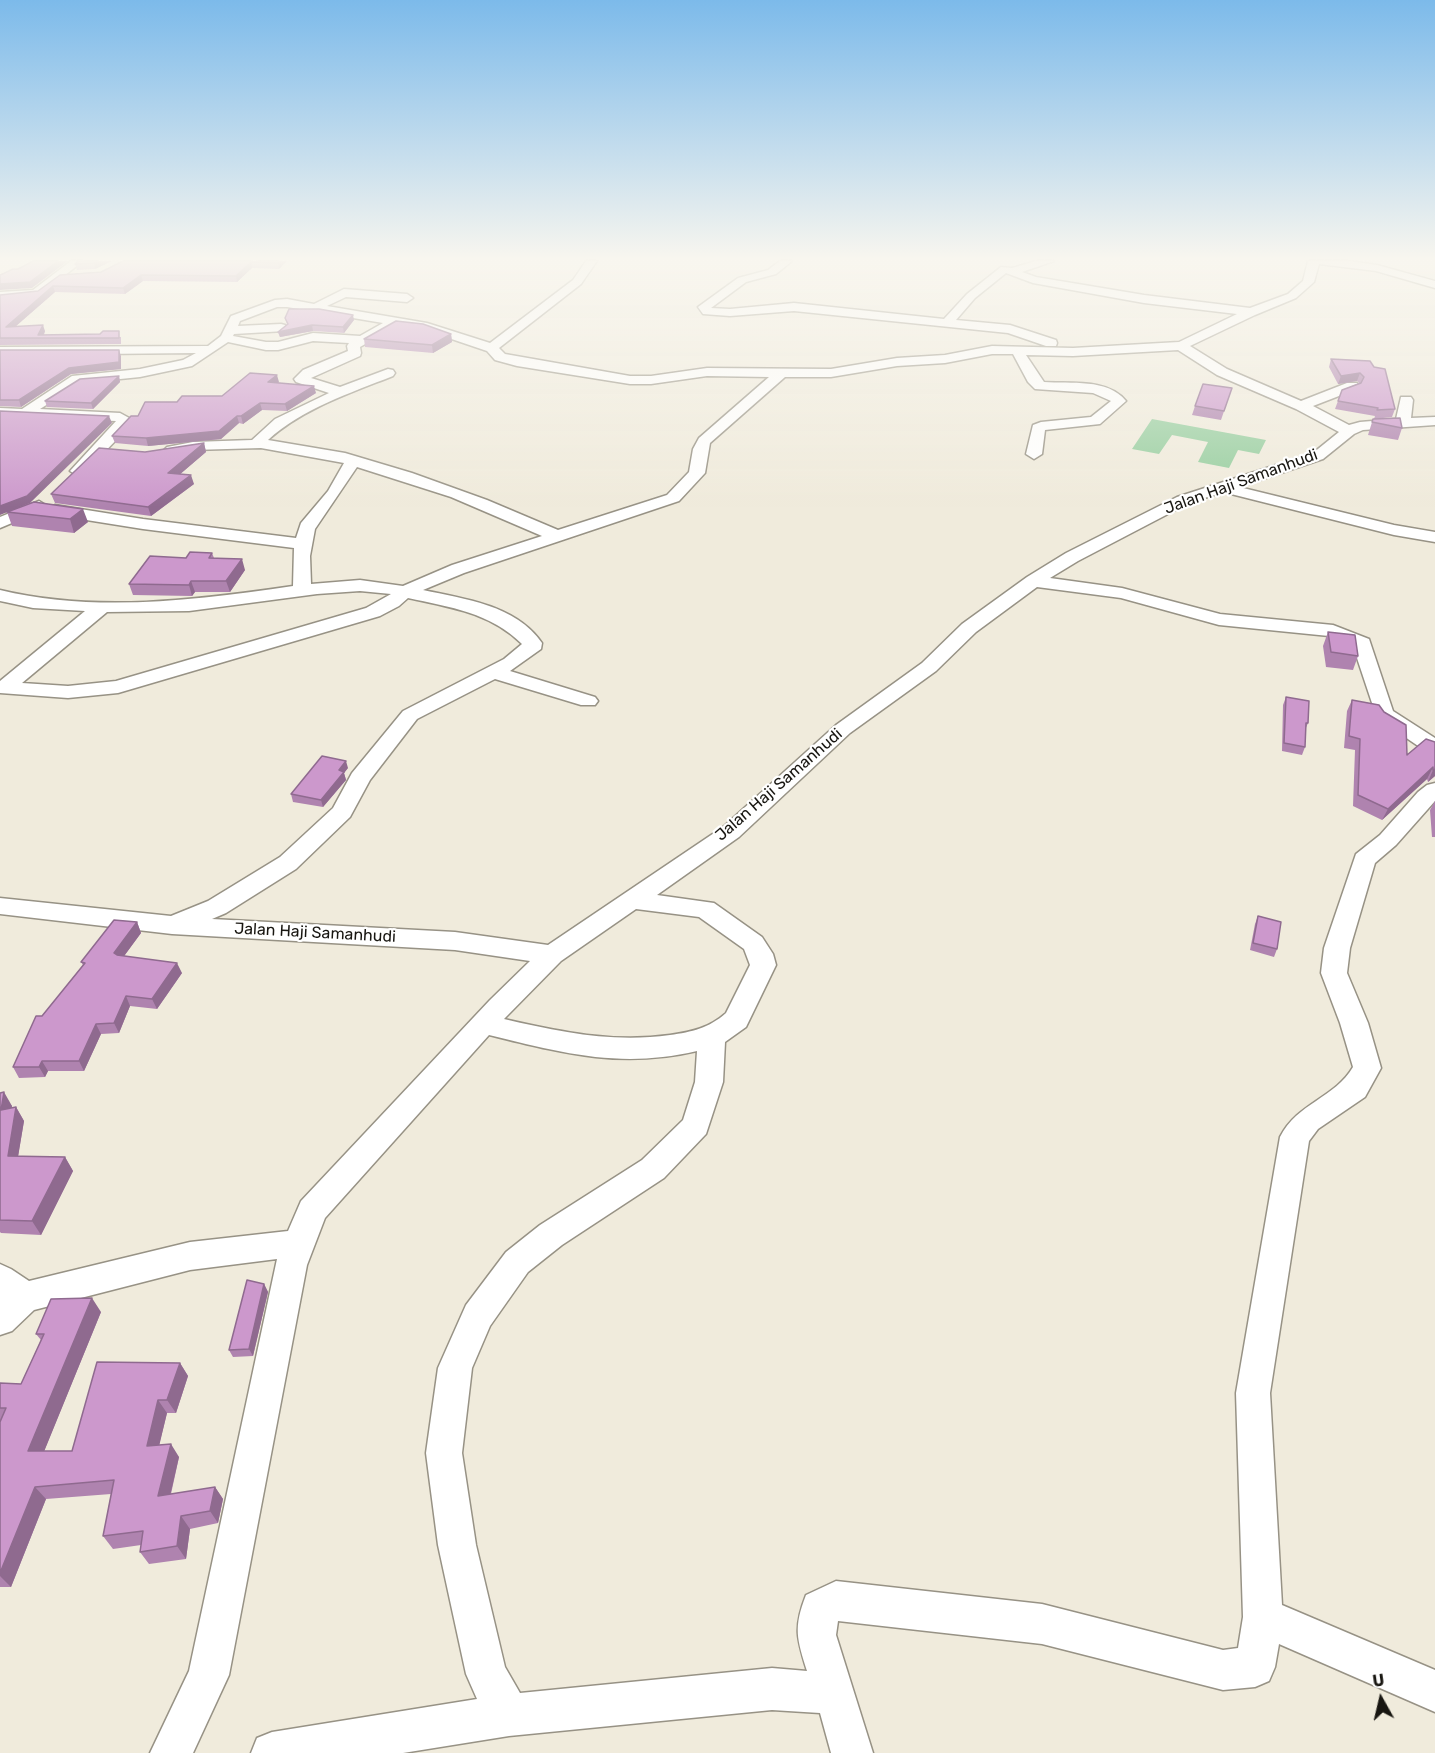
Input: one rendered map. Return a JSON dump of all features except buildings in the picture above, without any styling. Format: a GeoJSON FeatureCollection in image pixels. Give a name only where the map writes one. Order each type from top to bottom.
{"type":"FeatureCollection","features":[{"type":"Feature","properties":{"kind":"street"},"geometry":{"type":"LineString","coordinates":[[96,376],[141,343]]}},
{"type":"Feature","properties":{"kind":"street"},"geometry":{"type":"LineString","coordinates":[[27,412],[77,379],[164,369],[186,363],[212,350],[219,343]]}},
{"type":"Feature","properties":{"kind":"street"},"geometry":{"type":"LineString","coordinates":[[258,343],[278,345],[288,343]]}},
{"type":"Feature","properties":{"kind":"street"},"geometry":{"type":"LineString","coordinates":[[341,392],[301,379],[308,373],[355,352],[353,346],[356,343]]}},
{"type":"Feature","properties":{"kind":"street"},"geometry":{"type":"LineString","coordinates":[[476,343],[492,348],[500,357],[522,363],[630,380],[651,380],[707,372],[857,370],[897,362],[945,359],[992,350],[1073,352],[1181,346],[1188,343]]}},
{"type":"Feature","properties":{"kind":"street"},"geometry":{"type":"LineString","coordinates":[[492,348],[499,343]]}},
{"type":"Feature","properties":{"kind":"street"},"geometry":{"type":"LineString","coordinates":[[1051,343],[1073,352]]}},
{"type":"Feature","properties":{"kind":"street"},"geometry":{"type":"LineString","coordinates":[[1181,346],[1222,372],[1302,406],[1349,431]]}},
{"type":"Feature","properties":{"kind":"street"},"geometry":{"type":"LineString","coordinates":[[0,351],[212,350]]}},
{"type":"Feature","properties":{"kind":"street"},"geometry":{"type":"LineString","coordinates":[[1016,350],[1035,382],[1040,386],[1093,389],[1113,395],[1119,400],[1095,421],[1041,426],[1038,428],[1034,454]]}},
{"type":"Feature","properties":{"kind":"street"},"geometry":{"type":"LineString","coordinates":[[2,687],[68,692],[118,687],[373,612],[393,602],[404,592],[458,569],[673,498],[697,473],[700,448],[704,441],[782,372]]}},
{"type":"Feature","properties":{"kind":"street"},"geometry":{"type":"LineString","coordinates":[[260,444],[257,443],[280,422],[341,392],[388,373]]}},
{"type":"Feature","properties":{"kind":"street"},"geometry":{"type":"LineString","coordinates":[[1302,406],[1352,386]]}},
{"type":"Feature","properties":{"kind":"street"},"geometry":{"type":"LineString","coordinates":[[1403,422],[1406,400]]}},
{"type":"Feature","properties":{"kind":"street"},"geometry":{"type":"LineString","coordinates":[[0,412],[124,419],[124,423],[68,480]]}},
{"type":"Feature","properties":{"kind":"street","name":"Jalan Haji Samanhudi"},"geometry":{"type":"LineString","coordinates":[[0,906],[172,925],[455,941],[552,955],[731,831],[843,729],[929,667],[969,628],[1033,581],[1183,500],[1318,456],[1349,431],[1360,426],[1435,421]]}},
{"type":"Feature","properties":{"kind":"street"},"geometry":{"type":"LineString","coordinates":[[154,453],[194,446],[260,444],[328,455],[411,476],[475,499],[554,536]]}},
{"type":"Feature","properties":{"kind":"street"},"geometry":{"type":"LineString","coordinates":[[100,449],[121,452]]}},
{"type":"Feature","properties":{"kind":"street"},"geometry":{"type":"LineString","coordinates":[[302,590],[301,556],[310,520],[332,496],[343,474],[354,462]]}},
{"type":"Feature","properties":{"kind":"street"},"geometry":{"type":"LineString","coordinates":[[1218,487],[1394,530],[1435,537]]}},
{"type":"Feature","properties":{"kind":"street"},"geometry":{"type":"LineString","coordinates":[[0,523],[37,508],[52,494]]}},
{"type":"Feature","properties":{"kind":"street"},"geometry":{"type":"LineString","coordinates":[[37,508],[303,544]]}},
{"type":"Feature","properties":{"kind":"street"},"geometry":{"type":"LineString","coordinates":[[1033,581],[1122,593],[1219,619],[1333,631],[1352,637],[1362,643],[1384,714],[1435,747]]}},
{"type":"Feature","properties":{"kind":"street"},"geometry":{"type":"LineString","coordinates":[[0,595],[52,605],[221,603],[351,585],[404,592],[478,607],[509,621],[532,643],[531,649],[512,663],[410,715],[360,778],[342,812],[288,863],[217,907],[172,925]]}},
{"type":"Feature","properties":{"kind":"street"},"geometry":{"type":"LineString","coordinates":[[2,687],[103,606]]}},
{"type":"Feature","properties":{"kind":"street"},"geometry":{"type":"LineString","coordinates":[[494,672],[529,686],[588,701]]}},
{"type":"Feature","properties":{"kind":"street"},"geometry":{"type":"LineString","coordinates":[[852,1753],[816,1635],[820,1609],[836,1601],[1042,1624],[1223,1670],[1256,1668],[1263,1617],[1253,1393],[1295,1137],[1308,1121],[1355,1089],[1367,1068],[1354,1023],[1334,973],[1337,948],[1364,860],[1388,840],[1435,790]]}},
{"type":"Feature","properties":{"kind":"street"},"geometry":{"type":"LineString","coordinates":[[484,1024],[566,1043],[629,1050],[685,1043],[711,1037],[729,1027],[736,1020],[763,965],[760,954],[753,943],[705,909],[630,900]]}},
{"type":"Feature","properties":{"kind":"street"},"geometry":{"type":"LineString","coordinates":[[171,1753],[209,1675],[291,1265],[312,1210],[484,1024],[552,955]]}},
{"type":"Feature","properties":{"kind":"street"},"geometry":{"type":"LineString","coordinates":[[509,1715],[486,1674],[457,1545],[444,1453],[455,1368],[478,1316],[517,1262],[551,1235],[653,1169],[696,1126],[709,1082],[711,1037]]}},
{"type":"Feature","properties":{"kind":"street"},"geometry":{"type":"LineString","coordinates":[[0,1320],[12,1288],[73,1287],[190,1256],[251,1247],[299,1244]]}},
{"type":"Feature","properties":{"kind":"street"},"geometry":{"type":"LineString","coordinates":[[1263,1617],[1435,1691]]}},
{"type":"Feature","properties":{"kind":"street"},"geometry":{"type":"LineString","coordinates":[[272,1753],[509,1715],[772,1689],[835,1693]]}},
{"type":"Feature","properties":{"kind":"green space"},"geometry":{"type":"Polygon","coordinates":[[[1152,419],[1266,440],[1259,454],[1238,450],[1229,468],[1198,462],[1208,442],[1172,435],[1159,454],[1132,449],[1152,419]]]}}]}
